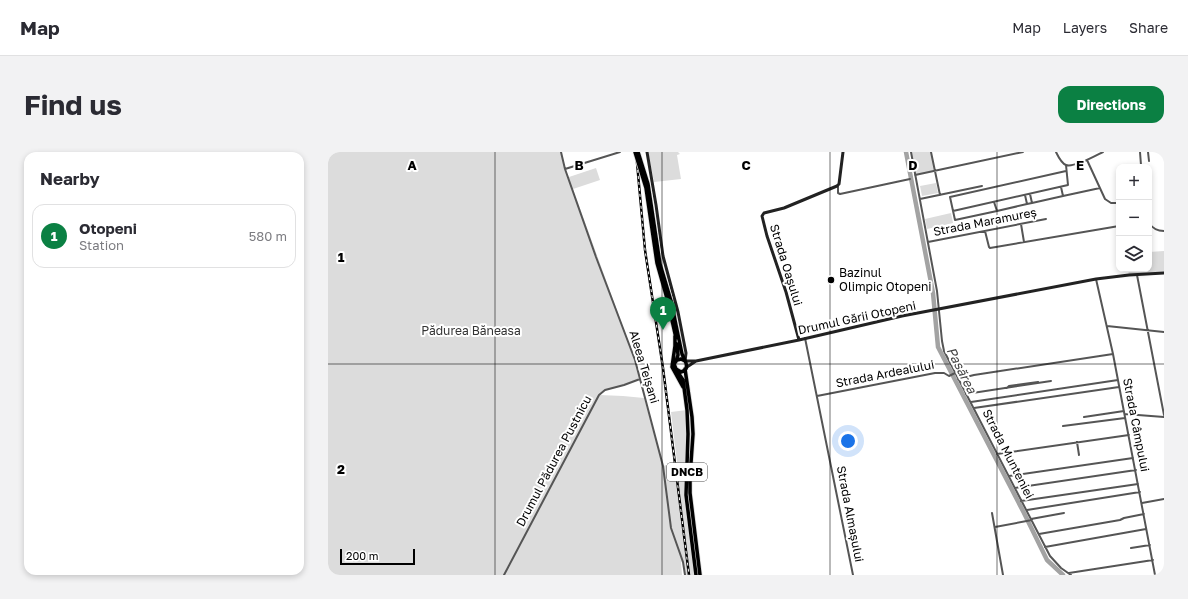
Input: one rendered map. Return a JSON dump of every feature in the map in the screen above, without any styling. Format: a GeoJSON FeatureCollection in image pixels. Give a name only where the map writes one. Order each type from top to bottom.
{"type":"FeatureCollection","features":[{"type":"Feature","properties":{"kind":"main road","name":"DNCB"},"geometry":{"type":"LineString","coordinates":[[637,152],[649,188],[660,264],[685,361],[693,434],[690,493],[700,575]]}},
{"type":"Feature","properties":{"kind":"main road"},"geometry":{"type":"LineString","coordinates":[[647,152],[663,256],[686,353],[685,361],[681,359],[676,361]]}},
{"type":"Feature","properties":{"kind":"main road"},"geometry":{"type":"LineString","coordinates":[[838,185],[842,152]]}},
{"type":"Feature","properties":{"kind":"main road","name":"Strada Oașului"},"geometry":{"type":"LineString","coordinates":[[799,340],[762,215],[784,208],[838,185]]}},
{"type":"Feature","properties":{"kind":"main road","name":"Drumul Gării Otopeni"},"geometry":{"type":"LineString","coordinates":[[685,361],[696,361],[930,311],[1096,279],[1137,274],[1164,273]]}},
{"type":"Feature","properties":{"kind":"main road","name":"DNCB"},"geometry":{"type":"LineString","coordinates":[[669,302],[678,352],[674,366],[683,380],[686,400],[688,434],[686,491],[696,575]]}},
{"type":"Feature","properties":{"kind":"main road"},"geometry":{"type":"LineString","coordinates":[[675,336],[672,367],[674,374],[682,385],[686,400]]}},
{"type":"Feature","properties":{"kind":"main road","name":"Drumul Gării Otopeni"},"geometry":{"type":"LineString","coordinates":[[686,368],[696,361]]}},
{"type":"Feature","properties":{"kind":"main road"},"geometry":{"type":"LineString","coordinates":[[677,371],[682,371],[686,368]]}},
{"type":"Feature","properties":{"kind":"street","name":"Aleea Teișani"},"geometry":{"type":"LineString","coordinates":[[561,152],[565,169],[596,257],[635,360],[663,466],[671,528],[683,562],[685,575]]}},
{"type":"Feature","properties":{"kind":"street"},"geometry":{"type":"LineString","coordinates":[[565,169],[620,152]]}},
{"type":"Feature","properties":{"kind":"street","name":"Strada Maramureș"},"geometry":{"type":"LineString","coordinates":[[911,152],[937,291],[939,310]]}},
{"type":"Feature","properties":{"kind":"street"},"geometry":{"type":"LineString","coordinates":[[931,152],[940,195]]}},
{"type":"Feature","properties":{"kind":"street"},"geometry":{"type":"LineString","coordinates":[[915,175],[1023,152]]}},
{"type":"Feature","properties":{"kind":"street"},"geometry":{"type":"LineString","coordinates":[[1056,152],[1062,162],[1066,165],[1072,165],[1087,160],[1103,152]]}},
{"type":"Feature","properties":{"kind":"street"},"geometry":{"type":"LineString","coordinates":[[1140,152],[1141,164]]}},
{"type":"Feature","properties":{"kind":"street"},"geometry":{"type":"LineString","coordinates":[[1148,152],[1149,161]]}},
{"type":"Feature","properties":{"kind":"street"},"geometry":{"type":"LineString","coordinates":[[1087,160],[1107,201],[1116,203]]}},
{"type":"Feature","properties":{"kind":"street"},"geometry":{"type":"LineString","coordinates":[[953,211],[1069,185],[1066,165]]}},
{"type":"Feature","properties":{"kind":"street"},"geometry":{"type":"LineString","coordinates":[[1066,171],[950,197],[955,220],[1100,188]]}},
{"type":"Feature","properties":{"kind":"street"},"geometry":{"type":"LineString","coordinates":[[838,185],[838,194],[840,194],[910,179]]}},
{"type":"Feature","properties":{"kind":"street"},"geometry":{"type":"LineString","coordinates":[[920,199],[982,186]]}},
{"type":"Feature","properties":{"kind":"street"},"geometry":{"type":"LineString","coordinates":[[1061,187],[1063,196]]}},
{"type":"Feature","properties":{"kind":"street"},"geometry":{"type":"LineString","coordinates":[[1030,194],[1032,203]]}},
{"type":"Feature","properties":{"kind":"street"},"geometry":{"type":"LineString","coordinates":[[1025,195],[1027,204]]}},
{"type":"Feature","properties":{"kind":"street"},"geometry":{"type":"LineString","coordinates":[[994,202],[996,211]]}},
{"type":"Feature","properties":{"kind":"street","name":"Strada Maramureș"},"geometry":{"type":"LineString","coordinates":[[928,242],[1046,219]]}},
{"type":"Feature","properties":{"kind":"street"},"geometry":{"type":"LineString","coordinates":[[1021,224],[1024,242]]}},
{"type":"Feature","properties":{"kind":"street"},"geometry":{"type":"LineString","coordinates":[[1152,226],[1155,230],[1164,231]]}},
{"type":"Feature","properties":{"kind":"street"},"geometry":{"type":"LineString","coordinates":[[985,231],[989,248],[1116,227]]}},
{"type":"Feature","properties":{"kind":"street"},"geometry":{"type":"LineString","coordinates":[[1084,417],[1124,412],[1164,416],[1137,274]]}},
{"type":"Feature","properties":{"kind":"street","name":"Strada Câmpului"},"geometry":{"type":"LineString","coordinates":[[1096,279],[1108,326],[1155,575]]}},
{"type":"Feature","properties":{"kind":"street","name":"Strada Munteniei"},"geometry":{"type":"LineString","coordinates":[[939,310],[942,346],[955,373],[1045,547],[1055,562],[1070,574]]}},
{"type":"Feature","properties":{"kind":"street"},"geometry":{"type":"LineString","coordinates":[[1108,326],[1164,332]]}},
{"type":"Feature","properties":{"kind":"street","name":"Strada Almașului"},"geometry":{"type":"LineString","coordinates":[[805,338],[818,396],[853,575]]}},
{"type":"Feature","properties":{"kind":"street"},"geometry":{"type":"LineString","coordinates":[[958,378],[1113,354]]}},
{"type":"Feature","properties":{"kind":"street","name":"Strada Ardealului"},"geometry":{"type":"LineString","coordinates":[[818,396],[942,372],[949,376],[955,373]]}},
{"type":"Feature","properties":{"kind":"street","name":"Drumul Pădurea Pustnicu"},"geometry":{"type":"LineString","coordinates":[[504,575],[600,394],[605,390],[640,379]]}},
{"type":"Feature","properties":{"kind":"street"},"geometry":{"type":"LineString","coordinates":[[970,402],[1118,380]]}},
{"type":"Feature","properties":{"kind":"street"},"geometry":{"type":"LineString","coordinates":[[966,394],[1051,381]]}},
{"type":"Feature","properties":{"kind":"street"},"geometry":{"type":"LineString","coordinates":[[1007,388],[1009,386],[1039,382]]}},
{"type":"Feature","properties":{"kind":"street"},"geometry":{"type":"LineString","coordinates":[[974,408],[1119,387]]}},
{"type":"Feature","properties":{"kind":"street"},"geometry":{"type":"LineString","coordinates":[[1063,426],[1125,418]]}},
{"type":"Feature","properties":{"kind":"street"},"geometry":{"type":"LineString","coordinates":[[997,454],[1129,435]]}},
{"type":"Feature","properties":{"kind":"street"},"geometry":{"type":"LineString","coordinates":[[1077,442],[1079,455]]}},
{"type":"Feature","properties":{"kind":"street"},"geometry":{"type":"LineString","coordinates":[[1009,476],[1133,458]]}},
{"type":"Feature","properties":{"kind":"street"},"geometry":{"type":"LineString","coordinates":[[1015,488],[1136,470]]}},
{"type":"Feature","properties":{"kind":"street"},"geometry":{"type":"LineString","coordinates":[[1021,501],[1138,484]]}},
{"type":"Feature","properties":{"kind":"street"},"geometry":{"type":"LineString","coordinates":[[1027,510],[1140,492]]}},
{"type":"Feature","properties":{"kind":"street"},"geometry":{"type":"LineString","coordinates":[[1142,503],[1164,499]]}},
{"type":"Feature","properties":{"kind":"street"},"geometry":{"type":"LineString","coordinates":[[992,513],[1003,575]]}},
{"type":"Feature","properties":{"kind":"street"},"geometry":{"type":"LineString","coordinates":[[995,527],[1064,513]]}},
{"type":"Feature","properties":{"kind":"street"},"geometry":{"type":"LineString","coordinates":[[1039,534],[1120,520],[1144,514]]}},
{"type":"Feature","properties":{"kind":"street"},"geometry":{"type":"LineString","coordinates":[[1045,547],[1147,529]]}},
{"type":"Feature","properties":{"kind":"street"},"geometry":{"type":"LineString","coordinates":[[1131,548],[1150,545]]}},
{"type":"Feature","properties":{"kind":"street"},"geometry":{"type":"LineString","coordinates":[[1070,574],[1152,560]]}},
{"type":"Feature","properties":{"kind":"green space","name":"Pădurea Băneasa"},"geometry":{"type":"Polygon","coordinates":[[[328,152],[561,152],[565,169],[569,177],[596,168],[600,180],[573,189],[635,360],[640,379],[605,390],[600,395],[644,398],[663,466],[677,462],[671,412],[687,410],[686,495],[696,575],[685,575],[683,563],[681,562],[682,575],[328,575],[328,152]]]}},
{"type":"Feature","properties":{"kind":"green space"},"geometry":{"type":"Polygon","coordinates":[[[648,152],[678,152],[680,154],[677,155],[681,179],[654,182],[648,152]]]}},
{"type":"Feature","properties":{"kind":"green space"},"geometry":{"type":"Polygon","coordinates":[[[911,152],[931,152],[935,171],[915,175],[911,152]]]}},
{"type":"Feature","properties":{"kind":"green space"},"geometry":{"type":"Polygon","coordinates":[[[936,183],[938,193],[922,196],[920,186],[936,183]]]}},
{"type":"Feature","properties":{"kind":"green space"},"geometry":{"type":"Polygon","coordinates":[[[951,213],[953,223],[927,229],[925,219],[951,213]]]}},
{"type":"Feature","properties":{"kind":"green space"},"geometry":{"type":"Polygon","coordinates":[[[1164,251],[1164,273],[1129,275],[1128,272],[1152,272],[1152,252],[1164,251]]]}},
{"type":"Feature","properties":{"kind":"waterway","name":"Pasărea"},"geometry":{"type":"LineString","coordinates":[[906,152],[933,293],[938,347],[1047,560],[1063,575]]}},
{"type":"Feature","properties":{"kind":"railway"},"geometry":{"type":"LineString","coordinates":[[636,152],[645,250],[663,368],[689,575]]}},
{"type":"Feature","properties":{"kind":"place","name":"Bazinul Olimpic Otopeni"},"geometry":{"type":"Point","coordinates":[831,280]}},
{"type":"Feature","properties":{"kind":"place","name":"Otopeni"},"geometry":{"type":"Point","coordinates":[663,330]}}]}
